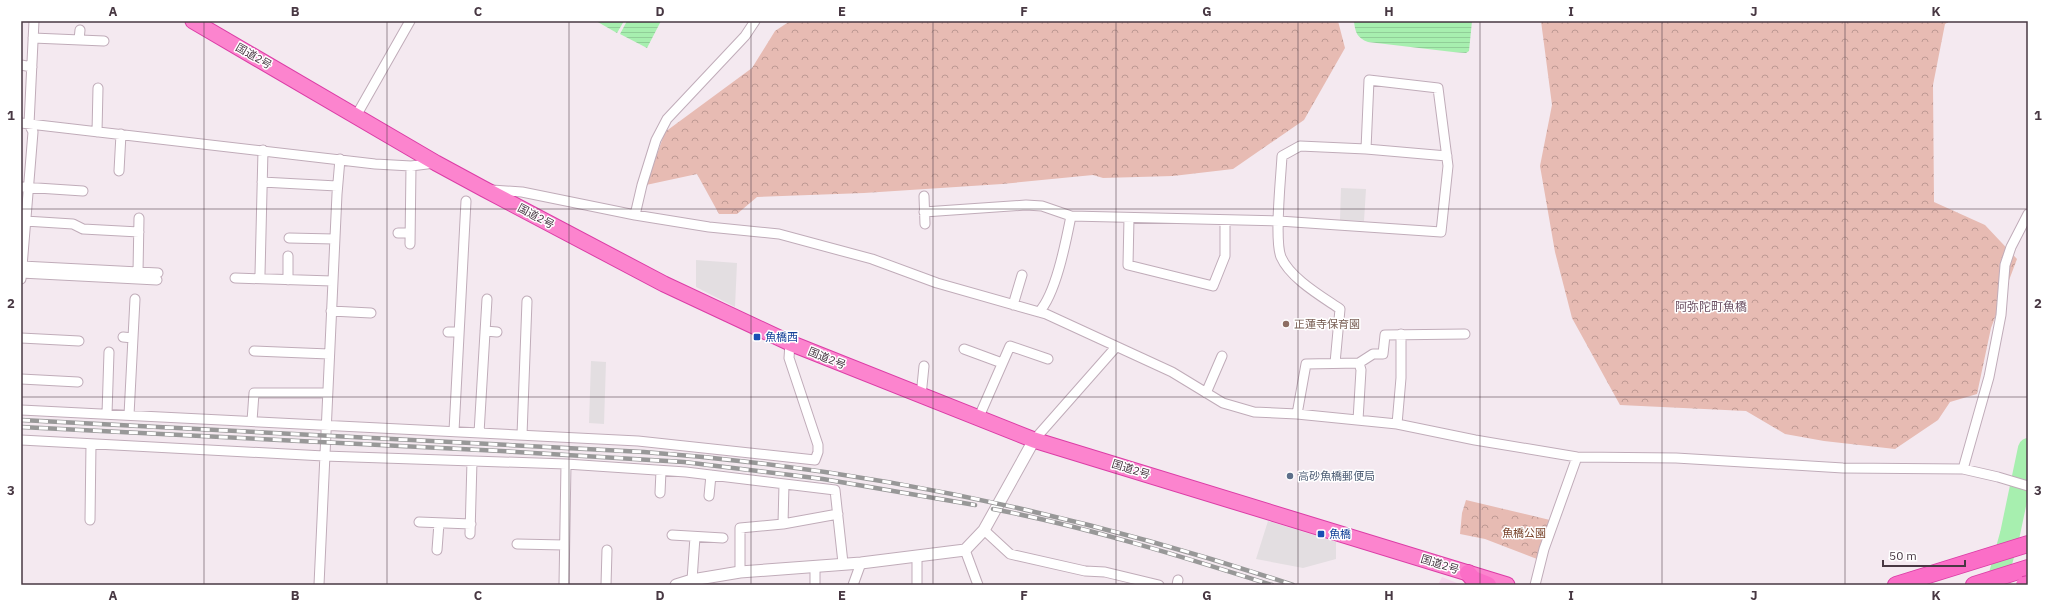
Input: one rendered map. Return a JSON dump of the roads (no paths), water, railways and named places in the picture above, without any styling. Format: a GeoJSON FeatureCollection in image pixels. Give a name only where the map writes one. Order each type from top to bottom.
{"type":"FeatureCollection","features":[{"type":"Feature","properties":{"kind":"highway","name":"国道2号"},"geometry":{"type":"LineString","coordinates":[[193,21],[436,163],[484,189],[664,284],[790,343],[1034,440],[1507,585]]}},
{"type":"Feature","properties":{"kind":"highway"},"geometry":{"type":"LineString","coordinates":[[1896,585],[2028,544]]}},
{"type":"Feature","properties":{"kind":"highway"},"geometry":{"type":"LineString","coordinates":[[1974,585],[2028,568]]}},
{"type":"Feature","properties":{"kind":"highway"},"geometry":{"type":"LineString","coordinates":[[1468,573],[1473,579],[1488,585]]}},
{"type":"Feature","properties":{"kind":"street"},"geometry":{"type":"LineString","coordinates":[[25,124],[32,67],[34,21]]}},
{"type":"Feature","properties":{"kind":"street"},"geometry":{"type":"LineString","coordinates":[[356,116],[410,21]]}},
{"type":"Feature","properties":{"kind":"street"},"geometry":{"type":"LineString","coordinates":[[635,215],[642,185],[656,140],[667,119],[745,36],[755,21]]}},
{"type":"Feature","properties":{"kind":"street"},"geometry":{"type":"LineString","coordinates":[[79,40],[80,30]]}},
{"type":"Feature","properties":{"kind":"street"},"geometry":{"type":"LineString","coordinates":[[33,38],[104,41]]}},
{"type":"Feature","properties":{"kind":"street"},"geometry":{"type":"LineString","coordinates":[[21,65],[32,67]]}},
{"type":"Feature","properties":{"kind":"street"},"geometry":{"type":"LineString","coordinates":[[924,212],[1026,205],[1042,206],[1072,216],[1279,221],[1440,232],[1448,166],[1438,88],[1369,80],[1366,149]]}},
{"type":"Feature","properties":{"kind":"street"},"geometry":{"type":"LineString","coordinates":[[97,132],[98,88]]}},
{"type":"Feature","properties":{"kind":"street"},"geometry":{"type":"LineString","coordinates":[[25,124],[340,158],[376,164],[411,166],[436,163]]}},
{"type":"Feature","properties":{"kind":"street"},"geometry":{"type":"LineString","coordinates":[[21,279],[25,221],[24,187],[33,132],[25,124]]}},
{"type":"Feature","properties":{"kind":"street"},"geometry":{"type":"LineString","coordinates":[[119,172],[121,134]]}},
{"type":"Feature","properties":{"kind":"street"},"geometry":{"type":"LineString","coordinates":[[1335,363],[1340,308],[1309,288],[1280,257],[1279,221],[1282,156],[1300,146],[1366,149],[1447,156]]}},
{"type":"Feature","properties":{"kind":"street"},"geometry":{"type":"LineString","coordinates":[[260,274],[263,150]]}},
{"type":"Feature","properties":{"kind":"street"},"geometry":{"type":"LineString","coordinates":[[318,585],[334,239],[340,158]]}},
{"type":"Feature","properties":{"kind":"street"},"geometry":{"type":"LineString","coordinates":[[410,244],[411,166]]}},
{"type":"Feature","properties":{"kind":"street"},"geometry":{"type":"LineString","coordinates":[[262,182],[337,186]]}},
{"type":"Feature","properties":{"kind":"street"},"geometry":{"type":"LineString","coordinates":[[24,187],[83,190]]}},
{"type":"Feature","properties":{"kind":"street"},"geometry":{"type":"LineString","coordinates":[[484,189],[522,192],[635,215],[709,228],[779,234],[872,259],[937,284],[1039,312],[1172,372],[1223,403],[1254,412],[1297,414],[1397,424],[1475,440],[1577,457],[1676,458],[1843,468],[1963,469],[1998,476],[2028,486]]}},
{"type":"Feature","properties":{"kind":"street"},"geometry":{"type":"LineString","coordinates":[[924,196],[925,224]]}},
{"type":"Feature","properties":{"kind":"street"},"geometry":{"type":"LineString","coordinates":[[454,431],[466,201]]}},
{"type":"Feature","properties":{"kind":"street"},"geometry":{"type":"LineString","coordinates":[[1963,469],[1989,377],[2001,315],[2005,265],[2011,247],[2028,214]]}},
{"type":"Feature","properties":{"kind":"street"},"geometry":{"type":"LineString","coordinates":[[1039,312],[1046,304],[1064,250],[1072,216]]}},
{"type":"Feature","properties":{"kind":"street"},"geometry":{"type":"LineString","coordinates":[[138,272],[139,218]]}},
{"type":"Feature","properties":{"kind":"street"},"geometry":{"type":"LineString","coordinates":[[1129,218],[1128,265],[1213,286],[1225,256],[1224,220]]}},
{"type":"Feature","properties":{"kind":"street"},"geometry":{"type":"LineString","coordinates":[[455,220],[465,220]]}},
{"type":"Feature","properties":{"kind":"street"},"geometry":{"type":"LineString","coordinates":[[25,221],[73,224],[83,229],[139,232]]}},
{"type":"Feature","properties":{"kind":"street"},"geometry":{"type":"LineString","coordinates":[[398,233],[410,233]]}},
{"type":"Feature","properties":{"kind":"street"},"geometry":{"type":"LineString","coordinates":[[289,238],[334,239]]}},
{"type":"Feature","properties":{"kind":"street"},"geometry":{"type":"LineString","coordinates":[[250,255],[260,255]]}},
{"type":"Feature","properties":{"kind":"street"},"geometry":{"type":"LineString","coordinates":[[288,256],[288,280]]}},
{"type":"Feature","properties":{"kind":"street"},"geometry":{"type":"LineString","coordinates":[[22,270],[138,272],[158,276],[22,270]]}},
{"type":"Feature","properties":{"kind":"street"},"geometry":{"type":"LineString","coordinates":[[1013,305],[1022,275]]}},
{"type":"Feature","properties":{"kind":"street"},"geometry":{"type":"LineString","coordinates":[[235,278],[332,281]]}},
{"type":"Feature","properties":{"kind":"street"},"geometry":{"type":"LineString","coordinates":[[129,415],[135,299]]}},
{"type":"Feature","properties":{"kind":"street"},"geometry":{"type":"LineString","coordinates":[[479,433],[488,299]]}},
{"type":"Feature","properties":{"kind":"street"},"geometry":{"type":"LineString","coordinates":[[522,435],[527,301]]}},
{"type":"Feature","properties":{"kind":"street"},"geometry":{"type":"LineString","coordinates":[[331,312],[371,313]]}},
{"type":"Feature","properties":{"kind":"street"},"geometry":{"type":"LineString","coordinates":[[486,331],[497,332]]}},
{"type":"Feature","properties":{"kind":"street"},"geometry":{"type":"LineString","coordinates":[[448,332],[458,332]]}},
{"type":"Feature","properties":{"kind":"street"},"geometry":{"type":"LineString","coordinates":[[1397,424],[1401,334]]}},
{"type":"Feature","properties":{"kind":"street"},"geometry":{"type":"LineString","coordinates":[[1297,414],[1306,364],[1359,363],[1373,354],[1383,354],[1385,335],[1465,334]]}},
{"type":"Feature","properties":{"kind":"street"},"geometry":{"type":"LineString","coordinates":[[21,338],[78,341]]}},
{"type":"Feature","properties":{"kind":"street"},"geometry":{"type":"LineString","coordinates":[[123,338],[133,338]]}},
{"type":"Feature","properties":{"kind":"street"},"geometry":{"type":"LineString","coordinates":[[21,410],[252,420],[638,441],[815,460],[818,452],[818,445],[789,358],[790,343]]}},
{"type":"Feature","properties":{"kind":"street"},"geometry":{"type":"LineString","coordinates":[[978,418],[1010,346],[1048,359]]}},
{"type":"Feature","properties":{"kind":"street"},"geometry":{"type":"LineString","coordinates":[[676,585],[692,580],[740,572],[861,562],[965,550],[984,530],[1034,440],[1116,347]]}},
{"type":"Feature","properties":{"kind":"street"},"geometry":{"type":"LineString","coordinates":[[964,349],[1002,363]]}},
{"type":"Feature","properties":{"kind":"street"},"geometry":{"type":"LineString","coordinates":[[254,351],[329,354]]}},
{"type":"Feature","properties":{"kind":"street"},"geometry":{"type":"LineString","coordinates":[[107,414],[109,352]]}},
{"type":"Feature","properties":{"kind":"street"},"geometry":{"type":"LineString","coordinates":[[1206,393],[1222,356]]}},
{"type":"Feature","properties":{"kind":"street"},"geometry":{"type":"LineString","coordinates":[[1358,420],[1361,370],[1359,363]]}},
{"type":"Feature","properties":{"kind":"street"},"geometry":{"type":"LineString","coordinates":[[921,396],[924,366]]}},
{"type":"Feature","properties":{"kind":"street"},"geometry":{"type":"LineString","coordinates":[[21,379],[78,382]]}},
{"type":"Feature","properties":{"kind":"street"},"geometry":{"type":"LineString","coordinates":[[252,420],[254,393],[327,393]]}},
{"type":"Feature","properties":{"kind":"street"},"geometry":{"type":"LineString","coordinates":[[21,440],[324,456],[566,464],[711,475],[835,490],[843,563]]}},
{"type":"Feature","properties":{"kind":"street"},"geometry":{"type":"LineString","coordinates":[[90,520],[91,444]]}},
{"type":"Feature","properties":{"kind":"street"},"geometry":{"type":"LineString","coordinates":[[1535,585],[1544,549],[1577,457]]}},
{"type":"Feature","properties":{"kind":"street"},"geometry":{"type":"LineString","coordinates":[[470,534],[472,461]]}},
{"type":"Feature","properties":{"kind":"street"},"geometry":{"type":"LineString","coordinates":[[564,585],[566,464]]}},
{"type":"Feature","properties":{"kind":"street"},"geometry":{"type":"LineString","coordinates":[[660,493],[661,471]]}},
{"type":"Feature","properties":{"kind":"street"},"geometry":{"type":"LineString","coordinates":[[709,496],[711,475]]}},
{"type":"Feature","properties":{"kind":"street"},"geometry":{"type":"LineString","coordinates":[[783,524],[784,484]]}},
{"type":"Feature","properties":{"kind":"street"},"geometry":{"type":"LineString","coordinates":[[740,572],[740,528],[783,524],[838,514]]}},
{"type":"Feature","properties":{"kind":"street"},"geometry":{"type":"LineString","coordinates":[[419,522],[470,524]]}},
{"type":"Feature","properties":{"kind":"street"},"geometry":{"type":"LineString","coordinates":[[438,523],[438,550]]}},
{"type":"Feature","properties":{"kind":"street"},"geometry":{"type":"LineString","coordinates":[[984,530],[1010,554],[1085,571],[1105,572],[1159,585]]}},
{"type":"Feature","properties":{"kind":"street"},"geometry":{"type":"LineString","coordinates":[[672,535],[723,538]]}},
{"type":"Feature","properties":{"kind":"street"},"geometry":{"type":"LineString","coordinates":[[692,580],[695,537]]}},
{"type":"Feature","properties":{"kind":"street"},"geometry":{"type":"LineString","coordinates":[[517,544],[564,546]]}},
{"type":"Feature","properties":{"kind":"street"},"geometry":{"type":"LineString","coordinates":[[606,585],[607,550]]}},
{"type":"Feature","properties":{"kind":"street"},"geometry":{"type":"LineString","coordinates":[[965,550],[978,585]]}},
{"type":"Feature","properties":{"kind":"street"},"geometry":{"type":"LineString","coordinates":[[917,556],[917,585]]}},
{"type":"Feature","properties":{"kind":"street"},"geometry":{"type":"LineString","coordinates":[[853,585],[861,562]]}},
{"type":"Feature","properties":{"kind":"street"},"geometry":{"type":"LineString","coordinates":[[814,585],[815,566]]}},
{"type":"Feature","properties":{"kind":"street"},"geometry":{"type":"LineString","coordinates":[[2026,585],[2028,577]]}},
{"type":"Feature","properties":{"kind":"waterway"},"geometry":{"type":"LineString","coordinates":[[1996,585],[2010,534],[2028,448]]}},
{"type":"Feature","properties":{"kind":"railway"},"geometry":{"type":"LineString","coordinates":[[21,420],[644,452],[727,459],[891,483],[973,498],[1054,516],[1214,560],[1293,585]]}},
{"type":"Feature","properties":{"kind":"railway"},"geometry":{"type":"LineString","coordinates":[[21,427],[501,451],[684,462],[823,479],[975,505]]}},
{"type":"Feature","properties":{"kind":"railway"},"geometry":{"type":"LineString","coordinates":[[993,509],[1098,533],[1272,585]]}},
{"type":"Feature","properties":{"kind":"place","name":"正蓮寺保育園"},"geometry":{"type":"Point","coordinates":[1286,324]}},
{"type":"Feature","properties":{"kind":"place","name":"魚橋西"},"geometry":{"type":"Point","coordinates":[757,337]}},
{"type":"Feature","properties":{"kind":"place","name":"高砂魚橋郵便局"},"geometry":{"type":"Point","coordinates":[1290,476]}},
{"type":"Feature","properties":{"kind":"place","name":"魚橋"},"geometry":{"type":"Point","coordinates":[1321,534]}},
{"type":"Feature","properties":{"kind":"district","name":"阿弥陀町魚橋"},"geometry":{"type":"Point","coordinates":[1711,306]}},
{"type":"Feature","properties":{"kind":"park label","name":"魚橋公園"},"geometry":{"type":"Point","coordinates":[1524,533]}}]}
